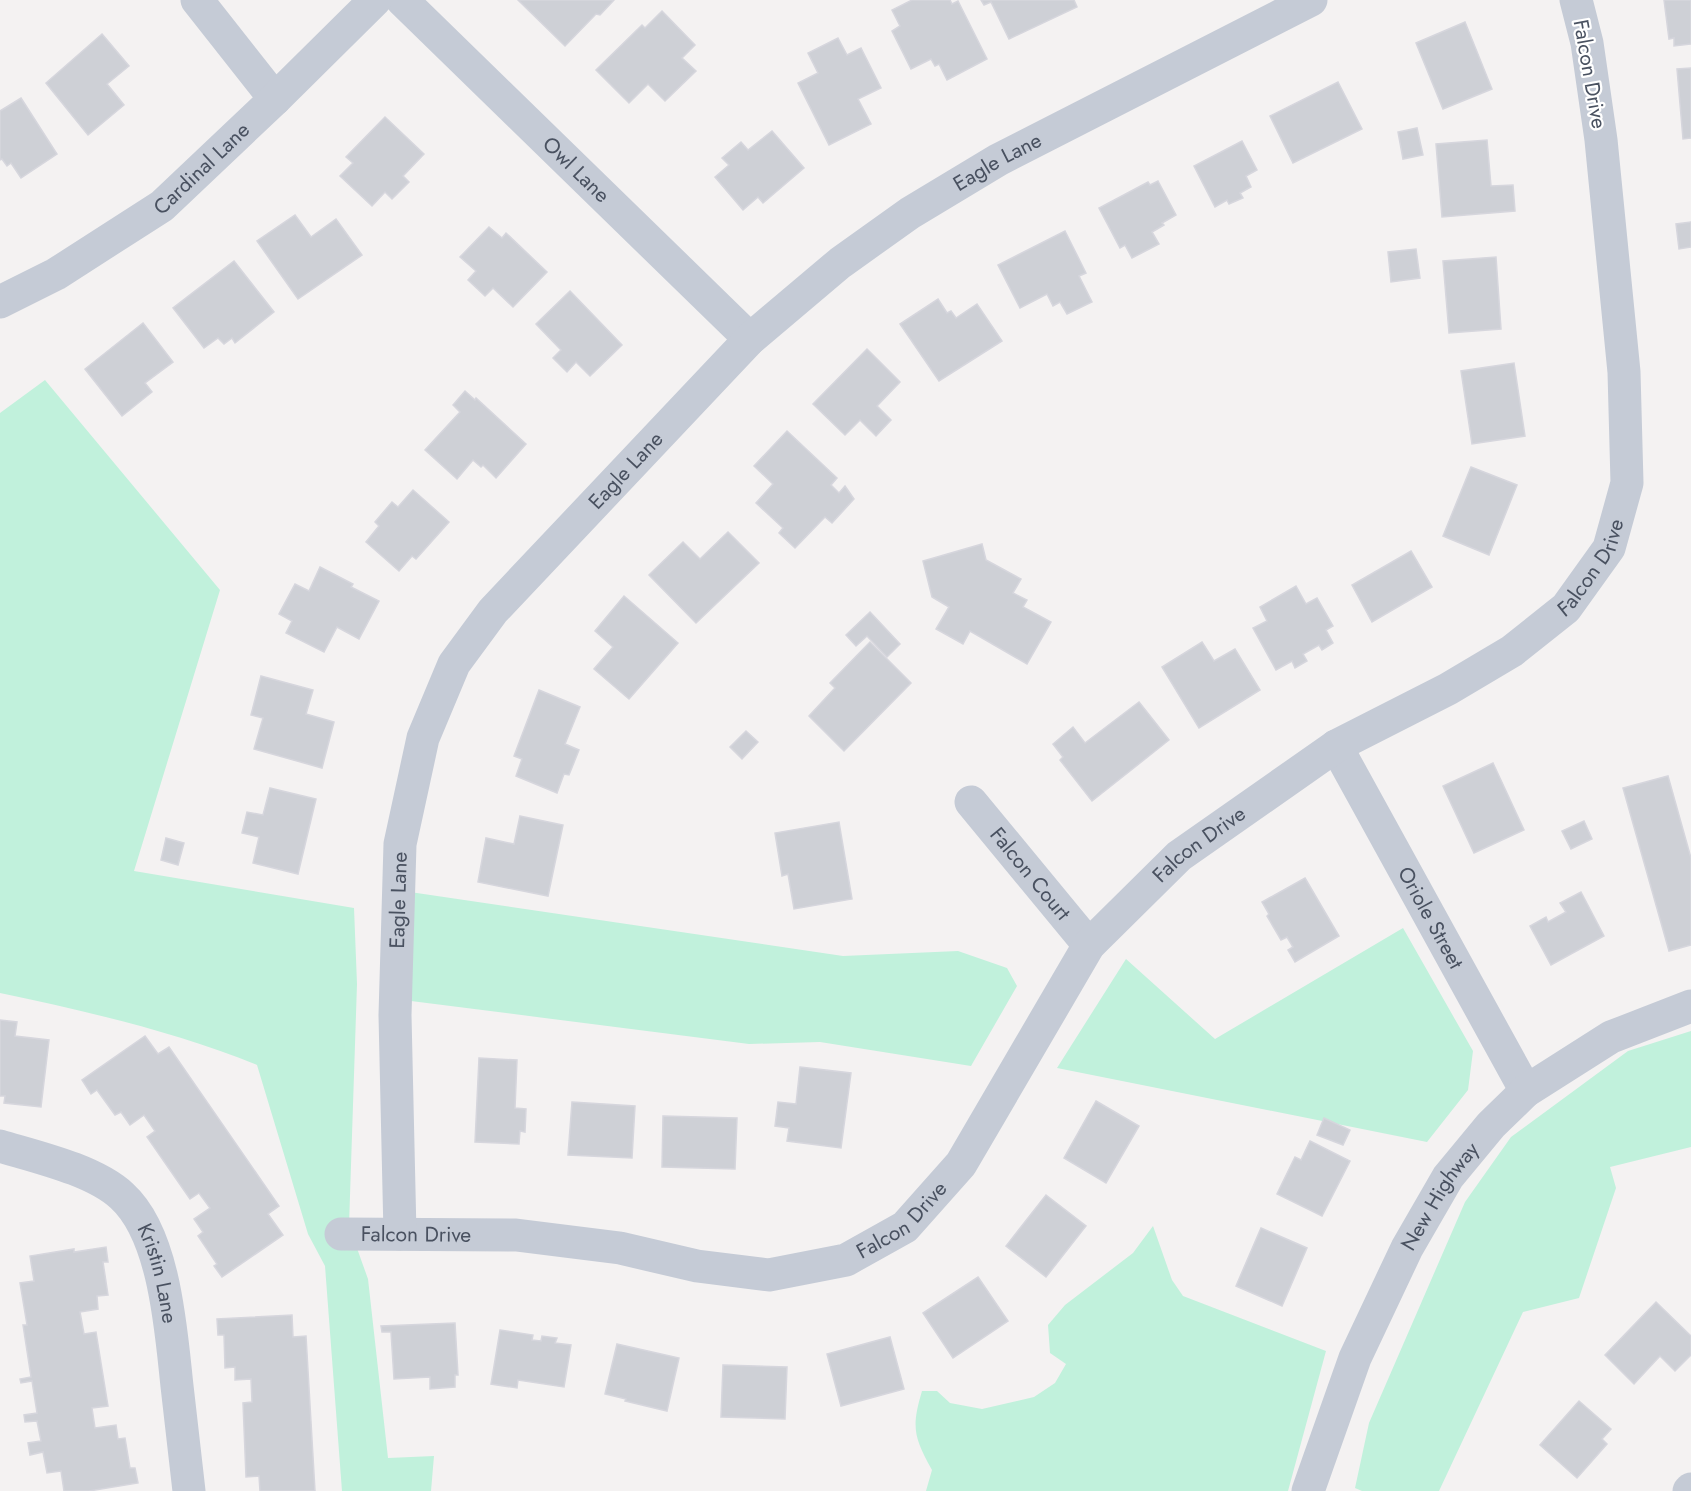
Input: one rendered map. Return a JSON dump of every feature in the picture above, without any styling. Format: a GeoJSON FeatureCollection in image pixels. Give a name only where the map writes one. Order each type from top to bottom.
{"type":"FeatureCollection","features":[{"type":"Feature","properties":{"kind":"street"},"geometry":{"type":"LineString","coordinates":[[197,0],[275,99]]}},
{"type":"Feature","properties":{"kind":"street","name":"Cardinal Lane"},"geometry":{"type":"LineString","coordinates":[[0,302],[56,274],[162,206],[375,0]]}},
{"type":"Feature","properties":{"kind":"street","name":"Owl Lane"},"geometry":{"type":"LineString","coordinates":[[402,0],[750,339]]}},
{"type":"Feature","properties":{"kind":"street","name":"Eagle Lane"},"geometry":{"type":"LineString","coordinates":[[400,1234],[395,1015],[400,844],[423,738],[454,664],[493,611],[750,339],[840,263],[909,213],[998,160],[1311,0]]}},
{"type":"Feature","properties":{"kind":"street","name":"Falcon Drive"},"geometry":{"type":"LineString","coordinates":[[341,1234],[516,1235],[620,1248],[697,1266],[769,1275],[846,1260],[905,1227],[961,1164],[1089,945],[1179,856],[1336,746],[1448,689],[1512,651],[1566,608],[1608,548],[1627,483],[1624,372],[1601,140],[1587,43],[1576,0]]}},
{"type":"Feature","properties":{"kind":"street","name":"Oriole Street"},"geometry":{"type":"LineString","coordinates":[[1336,746],[1526,1091]]}},
{"type":"Feature","properties":{"kind":"street","name":"Falcon Court"},"geometry":{"type":"LineString","coordinates":[[970,802],[1089,945]]}},
{"type":"Feature","properties":{"kind":"street","name":"New Highway"},"geometry":{"type":"LineString","coordinates":[[1308,1491],[1355,1358],[1407,1248],[1448,1177],[1491,1125],[1526,1091],[1611,1037],[1691,1006]]}},
{"type":"Feature","properties":{"kind":"street","name":"Kristin Lane"},"geometry":{"type":"LineString","coordinates":[[0,1146],[103,1181],[123,1197],[143,1222],[156,1255],[168,1313],[189,1491]]}},
{"type":"Feature","properties":{"kind":"green space"},"geometry":{"type":"Polygon","coordinates":[[[45,380],[220,590],[134,871],[354,908],[357,984],[349,1226],[368,1279],[388,1458],[434,1456],[431,1491],[342,1491],[325,1266],[308,1234],[257,1065],[163,1032],[0,993],[0,413],[45,380]]]}},
{"type":"Feature","properties":{"kind":"green space"},"geometry":{"type":"Polygon","coordinates":[[[410,892],[843,956],[958,951],[1007,968],[1017,986],[971,1066],[820,1042],[749,1044],[411,1001],[410,892]]]}},
{"type":"Feature","properties":{"kind":"green space"},"geometry":{"type":"Polygon","coordinates":[[[1403,928],[1473,1051],[1468,1090],[1427,1142],[1057,1068],[1126,959],[1215,1039],[1403,928]]]}},
{"type":"Feature","properties":{"kind":"green space"},"geometry":{"type":"Polygon","coordinates":[[[1691,1031],[1691,1147],[1610,1167],[1616,1188],[1579,1298],[1523,1312],[1439,1491],[1362,1491],[1355,1488],[1369,1423],[1465,1202],[1511,1137],[1628,1051],[1691,1031]]]}},
{"type":"Feature","properties":{"kind":"green space"},"geometry":{"type":"Polygon","coordinates":[[[1153,1226],[1172,1280],[1183,1296],[1326,1351],[1288,1491],[926,1491],[932,1470],[921,1449],[916,1432],[916,1414],[922,1391],[937,1391],[950,1403],[982,1409],[1034,1397],[1055,1383],[1066,1364],[1050,1353],[1048,1325],[1065,1305],[1133,1253],[1153,1226]]]}},
{"type":"Feature","properties":{"kind":"building"},"geometry":{"type":"Polygon","coordinates":[[[518,0],[614,0],[600,15],[596,14],[565,46],[518,0]]]}},
{"type":"Feature","properties":{"kind":"building"},"geometry":{"type":"Polygon","coordinates":[[[912,0],[950,0],[952,4],[958,1],[987,59],[947,80],[939,64],[935,66],[931,59],[911,69],[892,31],[900,26],[892,10],[912,0]]]}},
{"type":"Feature","properties":{"kind":"building"},"geometry":{"type":"Polygon","coordinates":[[[981,0],[1074,0],[1077,7],[1009,39],[991,2],[984,5],[981,0]]]}},
{"type":"Feature","properties":{"kind":"building"},"geometry":{"type":"Polygon","coordinates":[[[1664,0],[1691,0],[1691,44],[1674,46],[1674,38],[1669,39],[1664,0]]]}},
{"type":"Feature","properties":{"kind":"building"},"geometry":{"type":"Polygon","coordinates":[[[662,11],[695,45],[682,58],[696,71],[665,101],[648,84],[629,103],[596,70],[642,25],[645,28],[662,11]]]}},
{"type":"Feature","properties":{"kind":"building"},"geometry":{"type":"Polygon","coordinates":[[[1465,22],[1492,89],[1443,109],[1416,43],[1465,22]]]}},
{"type":"Feature","properties":{"kind":"building"},"geometry":{"type":"Polygon","coordinates":[[[102,34],[129,66],[107,84],[124,105],[88,135],[46,83],[102,34]]]}},
{"type":"Feature","properties":{"kind":"building"},"geometry":{"type":"Polygon","coordinates":[[[838,38],[847,55],[861,48],[881,88],[858,99],[871,124],[829,145],[798,83],[818,73],[808,53],[838,38]]]}},
{"type":"Feature","properties":{"kind":"building"},"geometry":{"type":"Polygon","coordinates":[[[1691,68],[1691,138],[1683,139],[1677,69],[1691,68]]]}},
{"type":"Feature","properties":{"kind":"building"},"geometry":{"type":"Polygon","coordinates":[[[1338,82],[1362,129],[1293,163],[1270,116],[1338,82]]]}},
{"type":"Feature","properties":{"kind":"building"},"geometry":{"type":"Polygon","coordinates":[[[21,98],[57,154],[21,178],[11,163],[7,166],[2,159],[0,160],[0,111],[21,98]]]}},
{"type":"Feature","properties":{"kind":"building"},"geometry":{"type":"Polygon","coordinates":[[[385,117],[424,154],[403,176],[409,182],[392,199],[385,192],[372,206],[340,176],[353,163],[346,157],[385,117]]]}},
{"type":"Feature","properties":{"kind":"building"},"geometry":{"type":"Polygon","coordinates":[[[1417,128],[1423,155],[1403,159],[1398,132],[1417,128]]]}},
{"type":"Feature","properties":{"kind":"building"},"geometry":{"type":"Polygon","coordinates":[[[772,131],[804,168],[763,203],[758,197],[743,210],[715,177],[729,165],[722,158],[741,142],[748,150],[772,131]]]}},
{"type":"Feature","properties":{"kind":"building"},"geometry":{"type":"Polygon","coordinates":[[[1487,140],[1491,186],[1513,185],[1515,211],[1442,217],[1436,144],[1487,140]]]}},
{"type":"Feature","properties":{"kind":"building"},"geometry":{"type":"Polygon","coordinates":[[[1242,141],[1257,170],[1246,176],[1251,187],[1240,193],[1243,198],[1229,204],[1227,200],[1215,207],[1194,166],[1242,141]]]}},
{"type":"Feature","properties":{"kind":"building"},"geometry":{"type":"Polygon","coordinates":[[[1158,181],[1176,215],[1152,232],[1159,244],[1132,258],[1125,245],[1120,248],[1099,208],[1148,182],[1150,185],[1158,181]]]}},
{"type":"Feature","properties":{"kind":"building"},"geometry":{"type":"Polygon","coordinates":[[[295,215],[311,237],[336,219],[362,255],[298,299],[257,241],[295,215]]]}},
{"type":"Feature","properties":{"kind":"building"},"geometry":{"type":"Polygon","coordinates":[[[1691,222],[1691,247],[1679,249],[1676,224],[1691,222]]]}},
{"type":"Feature","properties":{"kind":"building"},"geometry":{"type":"Polygon","coordinates":[[[489,227],[502,238],[506,233],[547,272],[513,307],[493,288],[485,296],[468,280],[476,271],[460,257],[489,227]]]}},
{"type":"Feature","properties":{"kind":"building"},"geometry":{"type":"Polygon","coordinates":[[[1065,231],[1086,273],[1079,276],[1092,302],[1067,314],[1060,302],[1053,306],[1047,294],[1020,308],[998,265],[1065,231]]]}},
{"type":"Feature","properties":{"kind":"building"},"geometry":{"type":"Polygon","coordinates":[[[1416,249],[1420,278],[1391,282],[1388,252],[1416,249]]]}},
{"type":"Feature","properties":{"kind":"building"},"geometry":{"type":"Polygon","coordinates":[[[1496,257],[1501,329],[1449,333],[1443,261],[1496,257]]]}},
{"type":"Feature","properties":{"kind":"building"},"geometry":{"type":"Polygon","coordinates":[[[234,261],[274,312],[235,343],[232,338],[224,344],[218,338],[204,348],[173,308],[234,261]]]}},
{"type":"Feature","properties":{"kind":"building"},"geometry":{"type":"Polygon","coordinates":[[[570,291],[622,345],[590,376],[576,362],[567,372],[553,358],[561,350],[536,324],[570,291]]]}},
{"type":"Feature","properties":{"kind":"building"},"geometry":{"type":"Polygon","coordinates":[[[938,299],[947,313],[951,311],[956,318],[977,304],[1002,341],[939,381],[900,324],[938,299]]]}},
{"type":"Feature","properties":{"kind":"building"},"geometry":{"type":"Polygon","coordinates":[[[143,323],[173,362],[145,383],[152,392],[122,416],[85,369],[143,323]]]}},
{"type":"Feature","properties":{"kind":"building"},"geometry":{"type":"Polygon","coordinates":[[[867,349],[900,382],[877,406],[891,420],[876,436],[860,420],[845,435],[813,404],[867,349]]]}},
{"type":"Feature","properties":{"kind":"building"},"geometry":{"type":"Polygon","coordinates":[[[1514,363],[1525,436],[1472,444],[1461,371],[1514,363]]]}},
{"type":"Feature","properties":{"kind":"building"},"geometry":{"type":"Polygon","coordinates":[[[465,391],[475,400],[476,398],[526,444],[496,478],[483,465],[481,467],[473,460],[457,479],[425,450],[460,412],[453,405],[465,391]]]}},
{"type":"Feature","properties":{"kind":"building"},"geometry":{"type":"Polygon","coordinates":[[[787,431],[837,478],[831,485],[839,493],[845,486],[854,499],[832,523],[825,517],[795,548],[779,533],[783,528],[756,503],[773,484],[754,466],[787,431]]]}},
{"type":"Feature","properties":{"kind":"building"},"geometry":{"type":"Polygon","coordinates":[[[1471,467],[1517,485],[1489,555],[1443,536],[1471,467]]]}},
{"type":"Feature","properties":{"kind":"building"},"geometry":{"type":"Polygon","coordinates":[[[413,490],[449,522],[416,559],[412,556],[399,571],[366,542],[379,526],[375,522],[392,502],[398,507],[413,490]]]}},
{"type":"Feature","properties":{"kind":"building"},"geometry":{"type":"Polygon","coordinates":[[[728,532],[759,563],[696,623],[649,575],[683,542],[700,559],[728,532]]]}},
{"type":"Feature","properties":{"kind":"building"},"geometry":{"type":"Polygon","coordinates":[[[982,544],[986,560],[1021,579],[1013,593],[1027,600],[1023,607],[1051,622],[1027,664],[970,631],[963,644],[936,629],[949,607],[932,597],[923,561],[982,544]]]}},
{"type":"Feature","properties":{"kind":"building"},"geometry":{"type":"Polygon","coordinates":[[[1411,551],[1432,587],[1372,622],[1352,585],[1411,551]]]}},
{"type":"Feature","properties":{"kind":"building"},"geometry":{"type":"Polygon","coordinates":[[[320,567],[353,584],[351,587],[379,601],[359,639],[337,627],[324,652],[286,633],[292,621],[279,614],[295,584],[309,591],[320,567]]]}},
{"type":"Feature","properties":{"kind":"building"},"geometry":{"type":"Polygon","coordinates":[[[1296,586],[1306,604],[1317,598],[1333,626],[1326,630],[1333,643],[1322,650],[1319,645],[1303,654],[1307,661],[1295,668],[1292,661],[1276,670],[1253,628],[1267,621],[1260,607],[1296,586]]]}},
{"type":"Feature","properties":{"kind":"building"},"geometry":{"type":"Polygon","coordinates":[[[624,596],[678,643],[629,699],[594,669],[613,647],[595,631],[624,596]]]}},
{"type":"Feature","properties":{"kind":"building"},"geometry":{"type":"Polygon","coordinates":[[[870,612],[900,644],[887,657],[867,636],[856,646],[846,635],[870,612]]]}},
{"type":"Feature","properties":{"kind":"building"},"geometry":{"type":"Polygon","coordinates":[[[870,642],[911,683],[844,751],[809,716],[835,688],[830,683],[870,642]]]}},
{"type":"Feature","properties":{"kind":"building"},"geometry":{"type":"Polygon","coordinates":[[[1202,642],[1214,661],[1235,649],[1260,690],[1199,728],[1162,667],[1202,642]]]}},
{"type":"Feature","properties":{"kind":"building"},"geometry":{"type":"Polygon","coordinates":[[[261,676],[313,690],[306,714],[334,722],[322,768],[254,749],[263,718],[251,715],[261,676]]]}},
{"type":"Feature","properties":{"kind":"building"},"geometry":{"type":"Polygon","coordinates":[[[539,690],[580,707],[565,744],[579,750],[569,775],[564,774],[557,793],[516,776],[522,759],[514,756],[539,690]]]}},
{"type":"Feature","properties":{"kind":"building"},"geometry":{"type":"Polygon","coordinates":[[[1139,702],[1169,740],[1092,801],[1060,760],[1063,757],[1053,744],[1073,727],[1085,743],[1139,702]]]}},
{"type":"Feature","properties":{"kind":"building"},"geometry":{"type":"Polygon","coordinates":[[[746,731],[758,742],[742,759],[730,747],[746,731]]]}},
{"type":"Feature","properties":{"kind":"building"},"geometry":{"type":"Polygon","coordinates":[[[1493,763],[1524,830],[1474,853],[1443,786],[1493,763]]]}},
{"type":"Feature","properties":{"kind":"building"},"geometry":{"type":"Polygon","coordinates":[[[1668,776],[1691,858],[1691,945],[1669,951],[1623,788],[1668,776]]]}},
{"type":"Feature","properties":{"kind":"building"},"geometry":{"type":"Polygon","coordinates":[[[270,788],[316,799],[298,874],[253,863],[259,837],[242,833],[247,812],[263,815],[270,788]]]}},
{"type":"Feature","properties":{"kind":"building"},"geometry":{"type":"Polygon","coordinates":[[[520,816],[563,825],[548,896],[478,882],[486,838],[514,844],[520,816]]]}},
{"type":"Feature","properties":{"kind":"building"},"geometry":{"type":"Polygon","coordinates":[[[1584,821],[1592,839],[1571,849],[1562,831],[1584,821]]]}},
{"type":"Feature","properties":{"kind":"building"},"geometry":{"type":"Polygon","coordinates":[[[839,822],[852,899],[794,909],[788,874],[782,876],[775,833],[839,822]]]}},
{"type":"Feature","properties":{"kind":"building"},"geometry":{"type":"Polygon","coordinates":[[[166,838],[184,843],[178,865],[161,860],[166,838]]]}},
{"type":"Feature","properties":{"kind":"building"},"geometry":{"type":"Polygon","coordinates":[[[1305,878],[1339,936],[1295,962],[1288,950],[1293,947],[1287,937],[1281,940],[1262,902],[1305,878]]]}},
{"type":"Feature","properties":{"kind":"building"},"geometry":{"type":"Polygon","coordinates":[[[1581,892],[1604,936],[1551,965],[1530,926],[1546,917],[1548,922],[1566,912],[1560,903],[1581,892]]]}},
{"type":"Feature","properties":{"kind":"building"},"geometry":{"type":"Polygon","coordinates":[[[0,1020],[17,1022],[15,1036],[49,1040],[41,1107],[4,1103],[5,1096],[0,1096],[0,1020]]]}},
{"type":"Feature","properties":{"kind":"building"},"geometry":{"type":"Polygon","coordinates":[[[145,1036],[158,1054],[169,1047],[279,1206],[268,1214],[283,1235],[222,1277],[214,1266],[217,1264],[198,1236],[203,1232],[194,1219],[210,1208],[199,1193],[190,1199],[147,1137],[155,1131],[144,1115],[130,1125],[121,1112],[115,1115],[97,1090],[91,1094],[82,1080],[145,1036]]]}},
{"type":"Feature","properties":{"kind":"building"},"geometry":{"type":"Polygon","coordinates":[[[479,1058],[517,1060],[515,1108],[526,1109],[525,1132],[520,1131],[519,1144],[475,1142],[479,1058]]]}},
{"type":"Feature","properties":{"kind":"building"},"geometry":{"type":"Polygon","coordinates":[[[800,1067],[851,1073],[841,1148],[787,1141],[789,1128],[775,1126],[778,1102],[796,1104],[800,1067]]]}},
{"type":"Feature","properties":{"kind":"building"},"geometry":{"type":"Polygon","coordinates":[[[1096,1101],[1139,1126],[1106,1183],[1064,1158],[1096,1101]]]}},
{"type":"Feature","properties":{"kind":"building"},"geometry":{"type":"Polygon","coordinates":[[[572,1102],[635,1106],[632,1158],[568,1155],[572,1102]]]}},
{"type":"Feature","properties":{"kind":"building"},"geometry":{"type":"Polygon","coordinates":[[[663,1116],[737,1118],[735,1169],[662,1167],[663,1116]]]}},
{"type":"Feature","properties":{"kind":"building"},"geometry":{"type":"Polygon","coordinates":[[[1324,1118],[1350,1130],[1343,1145],[1317,1135],[1324,1118]]]}},
{"type":"Feature","properties":{"kind":"building"},"geometry":{"type":"Polygon","coordinates":[[[1310,1141],[1350,1161],[1322,1216],[1277,1194],[1295,1157],[1301,1160],[1310,1141]]]}},
{"type":"Feature","properties":{"kind":"building"},"geometry":{"type":"Polygon","coordinates":[[[1046,1195],[1086,1226],[1046,1277],[1006,1246],[1046,1195]]]}},
{"type":"Feature","properties":{"kind":"building"},"geometry":{"type":"Polygon","coordinates":[[[1261,1228],[1307,1248],[1282,1306],[1236,1286],[1261,1228]]]}},
{"type":"Feature","properties":{"kind":"building"},"geometry":{"type":"Polygon","coordinates":[[[106,1247],[108,1262],[103,1262],[108,1295],[97,1296],[98,1309],[80,1312],[84,1334],[96,1332],[108,1406],[92,1408],[95,1428],[116,1425],[118,1439],[125,1438],[130,1468],[135,1468],[138,1483],[89,1491],[64,1491],[61,1471],[47,1473],[43,1452],[30,1455],[28,1443],[41,1441],[37,1421],[25,1422],[24,1415],[37,1413],[32,1381],[21,1383],[20,1379],[31,1377],[23,1325],[27,1325],[20,1283],[34,1281],[30,1256],[106,1247]]]}},
{"type":"Feature","properties":{"kind":"building"},"geometry":{"type":"Polygon","coordinates":[[[978,1277],[1008,1321],[953,1358],[923,1313],[978,1277]]]}},
{"type":"Feature","properties":{"kind":"building"},"geometry":{"type":"Polygon","coordinates":[[[1656,1302],[1691,1336],[1691,1355],[1675,1371],[1660,1356],[1634,1384],[1605,1355],[1656,1302]]]}},
{"type":"Feature","properties":{"kind":"building"},"geometry":{"type":"Polygon","coordinates":[[[292,1315],[293,1337],[306,1336],[315,1491],[260,1491],[259,1476],[246,1477],[243,1403],[252,1402],[251,1379],[235,1380],[235,1367],[225,1368],[224,1335],[218,1335],[217,1319],[292,1315]]]}},
{"type":"Feature","properties":{"kind":"building"},"geometry":{"type":"Polygon","coordinates":[[[455,1323],[458,1375],[455,1375],[455,1387],[430,1389],[430,1377],[394,1379],[391,1332],[382,1332],[381,1326],[455,1323]]]}},
{"type":"Feature","properties":{"kind":"building"},"geometry":{"type":"Polygon","coordinates":[[[500,1330],[533,1335],[532,1340],[541,1341],[542,1336],[557,1338],[555,1343],[571,1345],[564,1387],[518,1380],[517,1388],[491,1384],[500,1330]]]}},
{"type":"Feature","properties":{"kind":"building"},"geometry":{"type":"Polygon","coordinates":[[[890,1337],[904,1389],[841,1406],[827,1354],[890,1337]]]}},
{"type":"Feature","properties":{"kind":"building"},"geometry":{"type":"Polygon","coordinates":[[[617,1344],[679,1358],[667,1411],[605,1394],[617,1344]]]}},
{"type":"Feature","properties":{"kind":"building"},"geometry":{"type":"Polygon","coordinates":[[[723,1365],[787,1367],[785,1419],[721,1417],[723,1365]]]}},
{"type":"Feature","properties":{"kind":"building"},"geometry":{"type":"Polygon","coordinates":[[[1579,1401],[1611,1429],[1602,1439],[1607,1444],[1577,1478],[1540,1445],[1579,1401]]]}}]}
